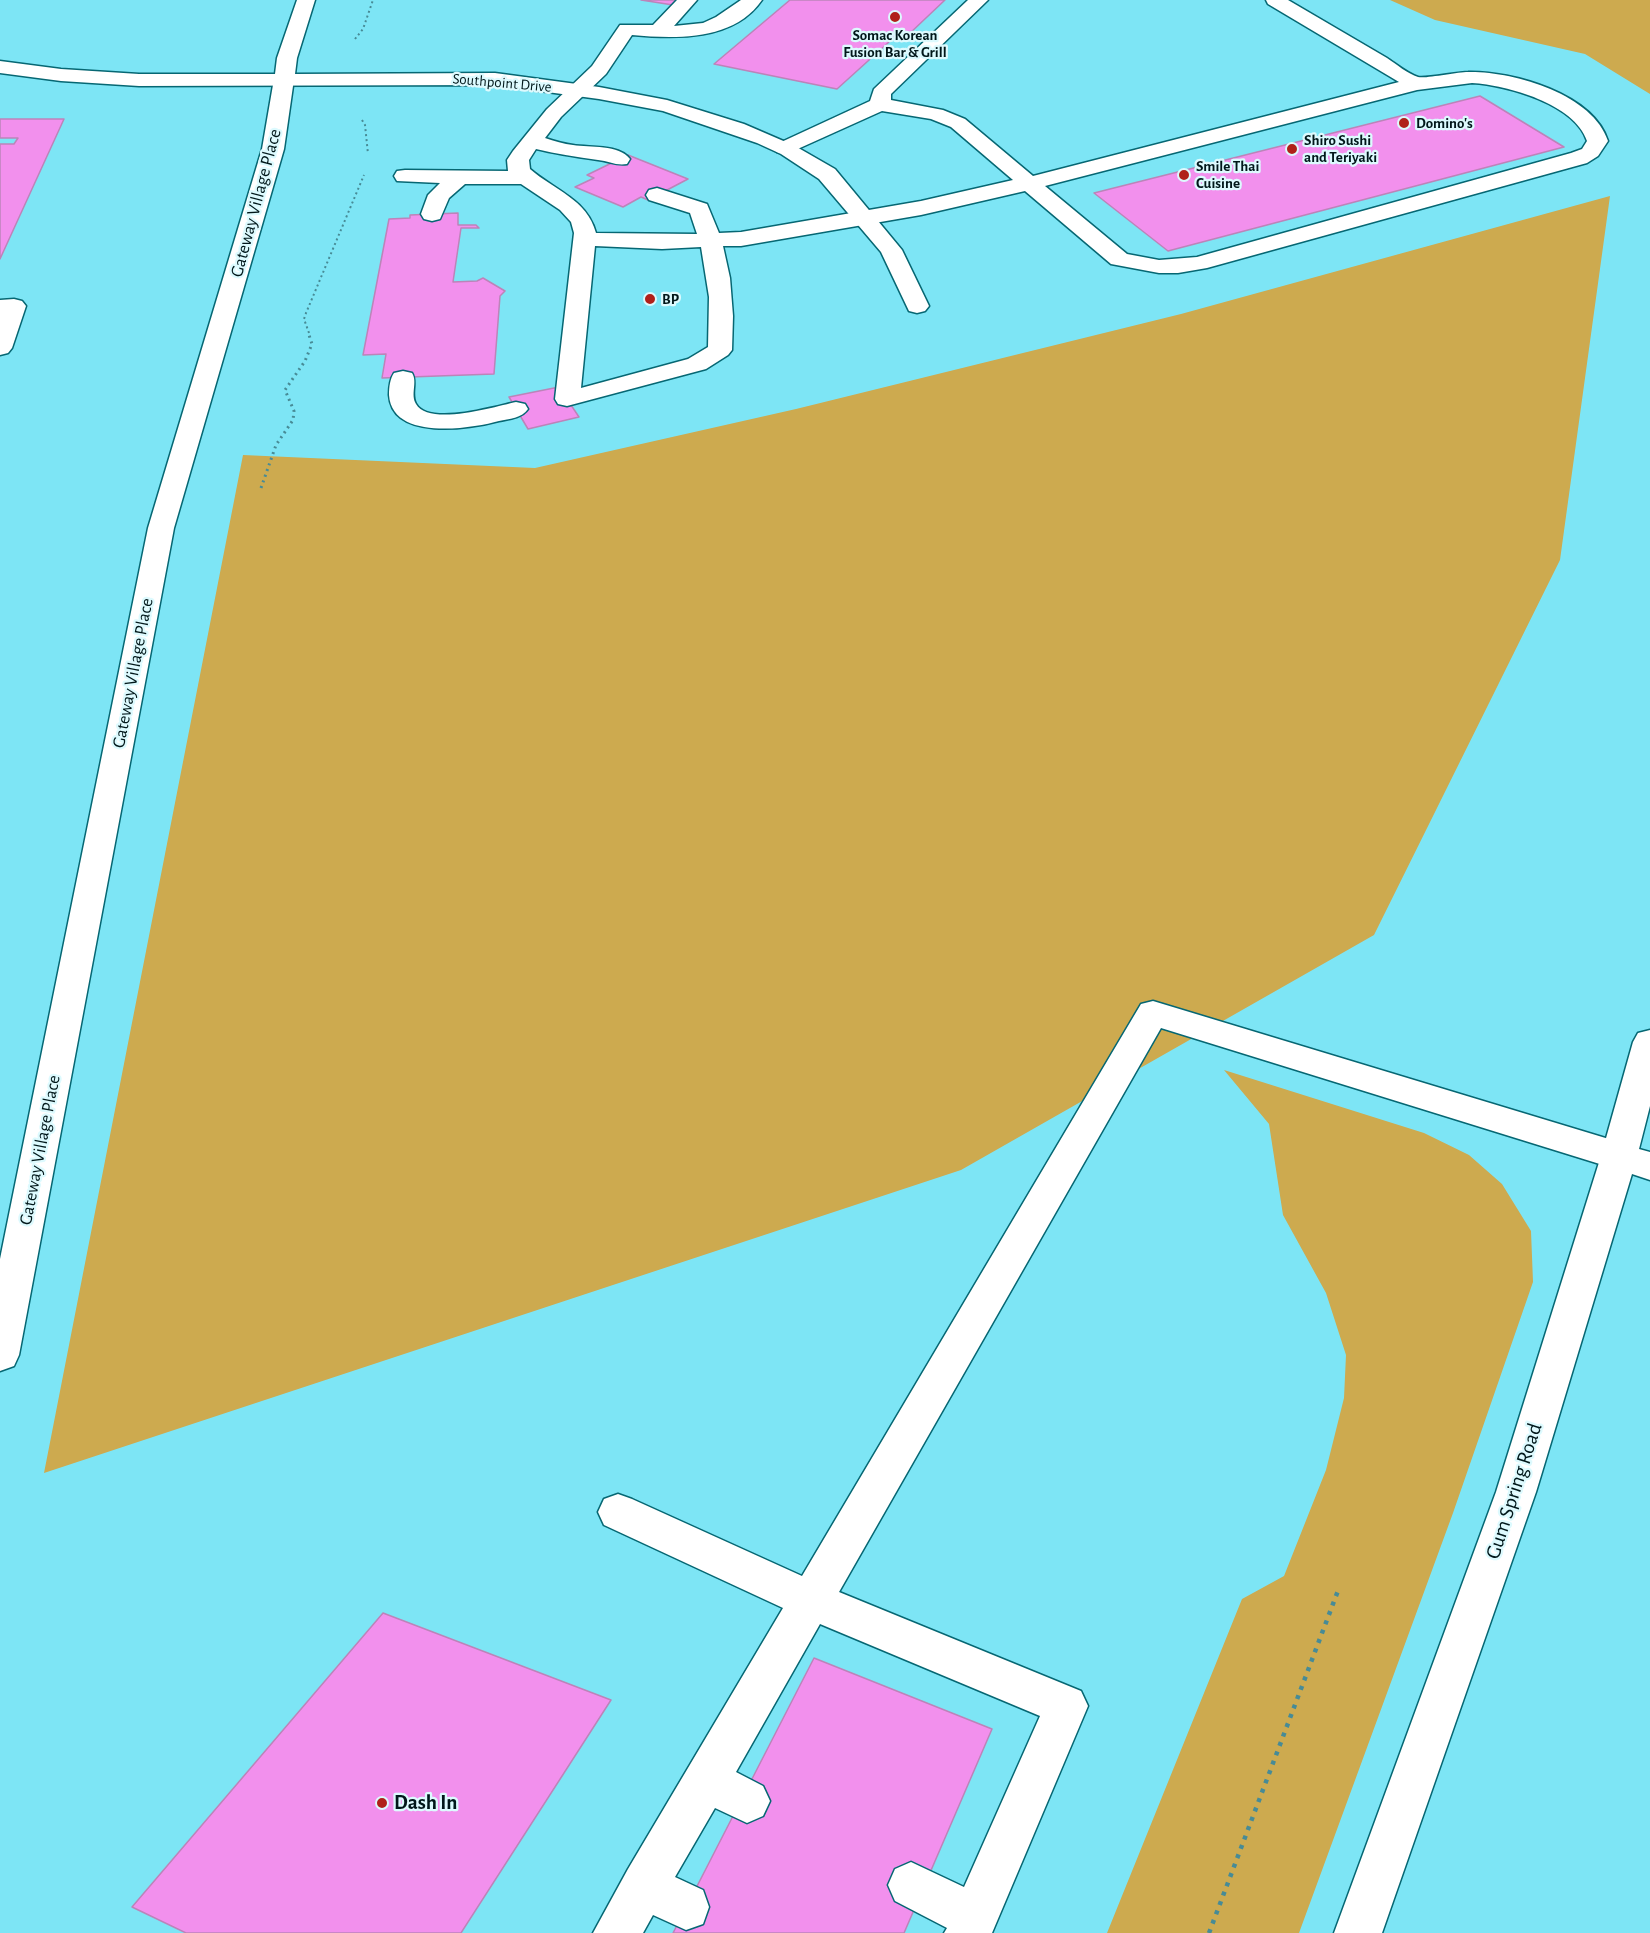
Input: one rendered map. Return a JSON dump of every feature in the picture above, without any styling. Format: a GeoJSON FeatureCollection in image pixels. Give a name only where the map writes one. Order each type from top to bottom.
{"type":"FeatureCollection","features":[{"type":"Feature","properties":{"kind":"street","name":"Gateway Village Place"},"geometry":{"type":"LineString","coordinates":[[0,1355],[161,528],[273,149],[287,58],[306,0]]}},
{"type":"Feature","properties":{"kind":"street"},"geometry":{"type":"LineString","coordinates":[[658,31],[688,0]]}},
{"type":"Feature","properties":{"kind":"street"},"geometry":{"type":"LineString","coordinates":[[666,190],[699,209],[711,240],[717,270],[720,350],[697,364],[567,399],[584,223],[574,210],[525,177],[519,171],[518,160],[554,113],[599,69],[627,29],[686,32],[710,27],[736,16],[753,0]]}},
{"type":"Feature","properties":{"kind":"street"},"geometry":{"type":"LineString","coordinates":[[880,104],[881,93],[979,0]]}},
{"type":"Feature","properties":{"kind":"street"},"geometry":{"type":"LineString","coordinates":[[1275,0],[1416,84]]}},
{"type":"Feature","properties":{"kind":"street","name":"Southpoint Drive"},"geometry":{"type":"LineString","coordinates":[[0,67],[61,75],[139,80],[495,79],[632,98],[737,128],[784,148],[827,174],[891,250],[917,306]]}},
{"type":"Feature","properties":{"kind":"street"},"geometry":{"type":"LineString","coordinates":[[584,239],[662,242],[766,236],[921,208],[1030,183],[1437,79],[1467,76],[1513,82],[1535,89],[1582,117],[1596,135],[1596,144],[1592,152],[1579,158],[1182,267],[1148,267],[1119,259],[1030,183],[958,123],[936,114],[880,104],[784,148]]}},
{"type":"Feature","properties":{"kind":"street"},"geometry":{"type":"LineString","coordinates":[[531,141],[603,160]]}},
{"type":"Feature","properties":{"kind":"street"},"geometry":{"type":"LineString","coordinates":[[405,176],[525,177]]}},
{"type":"Feature","properties":{"kind":"street"},"geometry":{"type":"LineString","coordinates":[[432,214],[439,195],[460,177]]}},
{"type":"Feature","properties":{"kind":"street"},"geometry":{"type":"LineString","coordinates":[[0,307],[14,306],[0,348]]}},
{"type":"Feature","properties":{"kind":"street"},"geometry":{"type":"LineString","coordinates":[[403,378],[401,390],[403,403],[410,413],[426,418],[443,422],[465,421],[516,409]]}},
{"type":"Feature","properties":{"kind":"street"},"geometry":{"type":"LineString","coordinates":[[617,1933],[1153,1013],[1634,1161]]}},
{"type":"Feature","properties":{"kind":"street","name":"Gum Spring Road"},"geometry":{"type":"LineString","coordinates":[[1358,1933],[1634,1161],[1650,1042]]}},
{"type":"Feature","properties":{"kind":"street"},"geometry":{"type":"LineString","coordinates":[[618,1512],[812,1600],[1066,1706],[971,1925],[911,1885]]}},
{"type":"Feature","properties":{"kind":"street"},"geometry":{"type":"LineString","coordinates":[[706,1780],[747,1801]]}},
{"type":"Feature","properties":{"kind":"street"},"geometry":{"type":"LineString","coordinates":[[644,1885],[686,1907]]}},
{"type":"Feature","properties":{"kind":"path"},"geometry":{"type":"LineString","coordinates":[[352,44],[363,29],[373,0]]}},
{"type":"Feature","properties":{"kind":"path"},"geometry":{"type":"LineString","coordinates":[[362,118],[370,160]]}},
{"type":"Feature","properties":{"kind":"path"},"geometry":{"type":"LineString","coordinates":[[261,488],[276,445],[293,420],[294,411],[285,390],[305,361],[312,344],[304,320],[306,313],[364,173]]}},
{"type":"Feature","properties":{"kind":"path"},"geometry":{"type":"LineString","coordinates":[[1209,1933],[1339,1588]]}},
{"type":"Feature","properties":{"kind":"shaded area"},"geometry":{"type":"Polygon","coordinates":[[[1390,0],[1650,0],[1650,94],[1585,54],[1435,20],[1390,0]]]}},
{"type":"Feature","properties":{"kind":"shaded area"},"geometry":{"type":"Polygon","coordinates":[[[1610,196],[1560,560],[1374,935],[961,1170],[44,1473],[243,455],[535,468],[796,409],[1181,314],[1610,196]]]}},
{"type":"Feature","properties":{"kind":"shaded area"},"geometry":{"type":"Polygon","coordinates":[[[1224,1070],[1424,1133],[1469,1155],[1502,1184],[1531,1231],[1533,1282],[1453,1513],[1299,1933],[1107,1933],[1242,1599],[1284,1576],[1326,1470],[1344,1398],[1346,1355],[1326,1293],[1283,1215],[1269,1124],[1224,1070]]]}},
{"type":"Feature","properties":{"kind":"building"},"geometry":{"type":"Polygon","coordinates":[[[641,0],[678,0],[673,5],[641,0]]]}},
{"type":"Feature","properties":{"kind":"building"},"geometry":{"type":"Polygon","coordinates":[[[790,0],[945,0],[908,35],[899,33],[837,89],[714,64],[790,0]]]}},
{"type":"Feature","properties":{"kind":"building"},"geometry":{"type":"Polygon","coordinates":[[[1480,96],[1564,147],[1168,251],[1094,193],[1480,96]]]}},
{"type":"Feature","properties":{"kind":"building"},"geometry":{"type":"Polygon","coordinates":[[[0,119],[64,119],[0,259],[0,144],[14,144],[18,138],[0,138],[0,119]]]}},
{"type":"Feature","properties":{"kind":"building"},"geometry":{"type":"Polygon","coordinates":[[[628,155],[688,179],[648,200],[641,197],[623,207],[575,187],[594,178],[587,175],[628,155]]]}},
{"type":"Feature","properties":{"kind":"building"},"geometry":{"type":"Polygon","coordinates":[[[458,213],[458,225],[476,225],[479,228],[461,228],[453,282],[477,281],[483,278],[505,291],[500,296],[494,374],[382,378],[386,354],[363,355],[389,219],[410,218],[410,215],[458,213]]]}},
{"type":"Feature","properties":{"kind":"building"},"geometry":{"type":"Polygon","coordinates":[[[559,387],[579,417],[528,429],[509,397],[559,387]]]}},
{"type":"Feature","properties":{"kind":"building","name":"Dash In"},"geometry":{"type":"Polygon","coordinates":[[[383,1613],[611,1700],[461,1933],[186,1933],[132,1907],[383,1613]]]}},
{"type":"Feature","properties":{"kind":"building"},"geometry":{"type":"Polygon","coordinates":[[[814,1658],[992,1729],[904,1933],[673,1933],[814,1658]]]}},
{"type":"Feature","properties":{"kind":"place","name":"Somac Korean Fusion Bar & Grill"},"geometry":{"type":"Point","coordinates":[895,17]}},
{"type":"Feature","properties":{"kind":"place","name":"Domino's"},"geometry":{"type":"Point","coordinates":[1404,123]}},
{"type":"Feature","properties":{"kind":"place","name":"Shiro Sushi and Teriyaki"},"geometry":{"type":"Point","coordinates":[1292,149]}},
{"type":"Feature","properties":{"kind":"place","name":"Smile Thai Cuisine"},"geometry":{"type":"Point","coordinates":[1184,175]}},
{"type":"Feature","properties":{"kind":"place","name":"BP"},"geometry":{"type":"Point","coordinates":[650,299]}},
{"type":"Feature","properties":{"kind":"place","name":"Dash In"},"geometry":{"type":"Point","coordinates":[382,1803]}}]}
